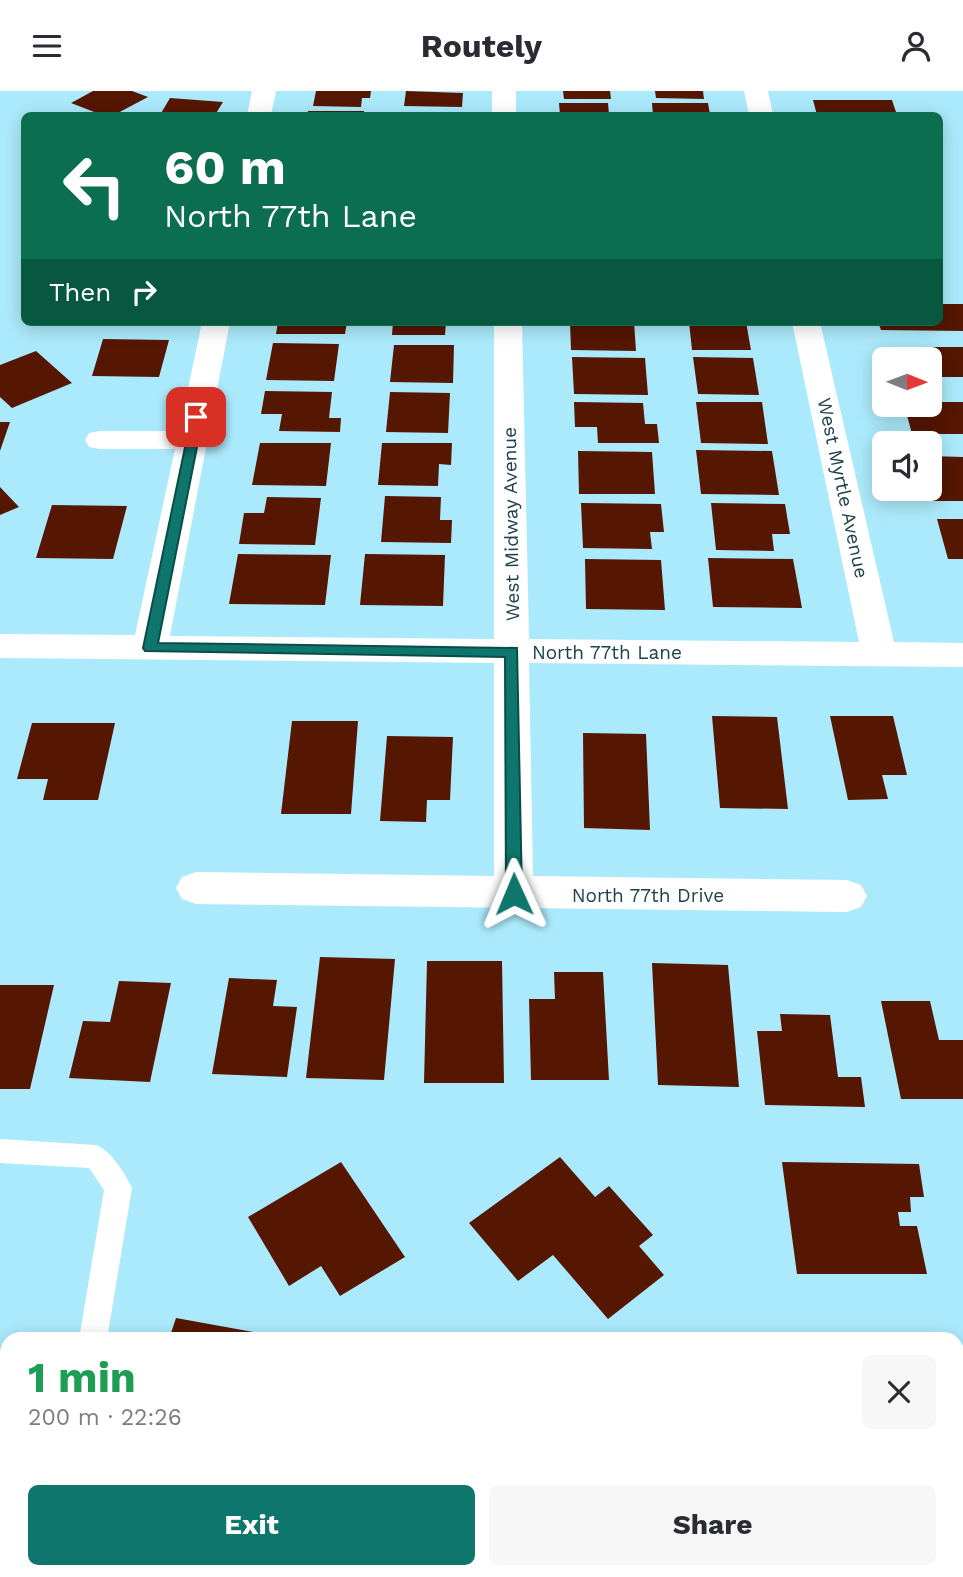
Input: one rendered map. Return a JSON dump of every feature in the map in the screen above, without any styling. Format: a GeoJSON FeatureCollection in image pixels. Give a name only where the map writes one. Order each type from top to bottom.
{"type":"FeatureCollection","features":[{"type":"Feature","properties":{"kind":"street"},"geometry":{"type":"LineString","coordinates":[[260,112],[264,91]]}},
{"type":"Feature","properties":{"kind":"street"},"geometry":{"type":"LineString","coordinates":[[504,91],[504,112]]}},
{"type":"Feature","properties":{"kind":"street"},"geometry":{"type":"LineString","coordinates":[[756,91],[760,112]]}},
{"type":"Feature","properties":{"kind":"street"},"geometry":{"type":"LineString","coordinates":[[150,648],[215,326]]}},
{"type":"Feature","properties":{"kind":"street","name":"West Midway Avenue"},"geometry":{"type":"LineString","coordinates":[[508,326],[514,894]]}},
{"type":"Feature","properties":{"kind":"street","name":"West Myrtle Avenue"},"geometry":{"type":"LineString","coordinates":[[807,326],[879,653]]}},
{"type":"Feature","properties":{"kind":"street"},"geometry":{"type":"LineString","coordinates":[[100,440],[191,440]]}},
{"type":"Feature","properties":{"kind":"street","name":"North 77th Lane"},"geometry":{"type":"LineString","coordinates":[[0,646],[963,655]]}},
{"type":"Feature","properties":{"kind":"street","name":"North 77th Drive"},"geometry":{"type":"LineString","coordinates":[[196,888],[847,896]]}},
{"type":"Feature","properties":{"kind":"lane"},"geometry":{"type":"LineString","coordinates":[[0,1151],[96,1157],[118,1188],[94,1332]]}},
{"type":"Feature","properties":{"kind":"building"},"geometry":{"type":"Polygon","coordinates":[[[93,91],[132,91],[148,97],[120,112],[94,112],[71,103],[93,91]]]}},
{"type":"Feature","properties":{"kind":"building"},"geometry":{"type":"Polygon","coordinates":[[[316,91],[371,91],[370,98],[362,98],[361,107],[313,106],[316,91]]]}},
{"type":"Feature","properties":{"kind":"building"},"geometry":{"type":"Polygon","coordinates":[[[406,91],[463,93],[462,107],[404,106],[406,91]]]}},
{"type":"Feature","properties":{"kind":"building"},"geometry":{"type":"Polygon","coordinates":[[[563,91],[610,91],[611,99],[564,99],[563,91]]]}},
{"type":"Feature","properties":{"kind":"building"},"geometry":{"type":"Polygon","coordinates":[[[655,91],[703,91],[704,99],[656,98],[655,91]]]}},
{"type":"Feature","properties":{"kind":"building"},"geometry":{"type":"Polygon","coordinates":[[[170,98],[223,102],[217,112],[162,112],[170,98]]]}},
{"type":"Feature","properties":{"kind":"building"},"geometry":{"type":"Polygon","coordinates":[[[813,100],[892,100],[896,112],[816,112],[813,100]]]}},
{"type":"Feature","properties":{"kind":"building"},"geometry":{"type":"Polygon","coordinates":[[[559,103],[608,103],[609,112],[560,112],[559,103]]]}},
{"type":"Feature","properties":{"kind":"building"},"geometry":{"type":"Polygon","coordinates":[[[652,103],[708,103],[710,112],[653,112],[652,103]]]}},
{"type":"Feature","properties":{"kind":"building"},"geometry":{"type":"Polygon","coordinates":[[[308,111],[364,111],[364,112],[308,111]]]}},
{"type":"Feature","properties":{"kind":"building"},"geometry":{"type":"Polygon","coordinates":[[[943,304],[963,304],[963,331],[881,330],[880,326],[943,326],[943,304]]]}},
{"type":"Feature","properties":{"kind":"building"},"geometry":{"type":"Polygon","coordinates":[[[277,326],[346,326],[345,334],[276,334],[277,326]]]}},
{"type":"Feature","properties":{"kind":"building"},"geometry":{"type":"Polygon","coordinates":[[[393,326],[446,326],[445,335],[392,335],[393,326]]]}},
{"type":"Feature","properties":{"kind":"building"},"geometry":{"type":"Polygon","coordinates":[[[570,326],[634,326],[636,351],[571,350],[570,326]]]}},
{"type":"Feature","properties":{"kind":"building"},"geometry":{"type":"Polygon","coordinates":[[[689,326],[747,326],[751,350],[692,350],[689,326]]]}},
{"type":"Feature","properties":{"kind":"building"},"geometry":{"type":"Polygon","coordinates":[[[103,339],[169,340],[159,377],[92,376],[103,339]]]}},
{"type":"Feature","properties":{"kind":"building"},"geometry":{"type":"Polygon","coordinates":[[[273,343],[339,344],[334,381],[266,380],[273,343]]]}},
{"type":"Feature","properties":{"kind":"building"},"geometry":{"type":"Polygon","coordinates":[[[394,345],[454,345],[453,383],[390,382],[394,345]]]}},
{"type":"Feature","properties":{"kind":"building"},"geometry":{"type":"Polygon","coordinates":[[[942,347],[963,347],[963,377],[942,377],[942,347]]]}},
{"type":"Feature","properties":{"kind":"building"},"geometry":{"type":"Polygon","coordinates":[[[36,351],[72,383],[12,408],[0,397],[0,365],[36,351]]]}},
{"type":"Feature","properties":{"kind":"building"},"geometry":{"type":"Polygon","coordinates":[[[572,357],[645,358],[648,395],[574,394],[572,357]]]}},
{"type":"Feature","properties":{"kind":"building"},"geometry":{"type":"Polygon","coordinates":[[[693,357],[753,358],[759,395],[698,394],[693,357]]]}},
{"type":"Feature","properties":{"kind":"building"},"geometry":{"type":"Polygon","coordinates":[[[265,391],[332,392],[329,418],[341,418],[340,432],[279,431],[282,414],[261,414],[265,391]]]}},
{"type":"Feature","properties":{"kind":"building"},"geometry":{"type":"Polygon","coordinates":[[[390,392],[450,393],[448,433],[386,432],[390,392]]]}},
{"type":"Feature","properties":{"kind":"building"},"geometry":{"type":"Polygon","coordinates":[[[574,402],[643,403],[645,424],[657,424],[659,443],[598,443],[597,427],[575,427],[574,402]]]}},
{"type":"Feature","properties":{"kind":"building"},"geometry":{"type":"Polygon","coordinates":[[[696,402],[762,402],[768,444],[701,443],[696,402]]]}},
{"type":"Feature","properties":{"kind":"building"},"geometry":{"type":"Polygon","coordinates":[[[942,402],[963,402],[963,434],[911,431],[907,417],[942,417],[942,402]]]}},
{"type":"Feature","properties":{"kind":"building"},"geometry":{"type":"Polygon","coordinates":[[[0,422],[10,422],[0,451],[0,422]]]}},
{"type":"Feature","properties":{"kind":"building"},"geometry":{"type":"Polygon","coordinates":[[[260,443],[331,443],[326,486],[252,485],[260,443]]]}},
{"type":"Feature","properties":{"kind":"building"},"geometry":{"type":"Polygon","coordinates":[[[382,443],[452,443],[451,465],[439,464],[438,486],[378,485],[382,443]]]}},
{"type":"Feature","properties":{"kind":"building"},"geometry":{"type":"Polygon","coordinates":[[[696,450],[772,451],[779,495],[701,494],[696,450]]]}},
{"type":"Feature","properties":{"kind":"building"},"geometry":{"type":"Polygon","coordinates":[[[578,451],[652,452],[655,494],[579,494],[578,451]]]}},
{"type":"Feature","properties":{"kind":"building"},"geometry":{"type":"Polygon","coordinates":[[[942,456],[963,457],[963,501],[942,501],[942,456]]]}},
{"type":"Feature","properties":{"kind":"building"},"geometry":{"type":"Polygon","coordinates":[[[0,487],[19,507],[0,515],[0,487]]]}},
{"type":"Feature","properties":{"kind":"building"},"geometry":{"type":"Polygon","coordinates":[[[385,496],[441,497],[440,520],[452,520],[451,543],[381,542],[385,496]]]}},
{"type":"Feature","properties":{"kind":"building"},"geometry":{"type":"Polygon","coordinates":[[[267,497],[321,498],[315,545],[239,544],[244,513],[264,513],[267,497]]]}},
{"type":"Feature","properties":{"kind":"building"},"geometry":{"type":"Polygon","coordinates":[[[581,503],[661,504],[664,532],[650,532],[652,549],[583,548],[581,503]]]}},
{"type":"Feature","properties":{"kind":"building"},"geometry":{"type":"Polygon","coordinates":[[[711,503],[785,504],[790,534],[772,534],[774,551],[716,550],[711,503]]]}},
{"type":"Feature","properties":{"kind":"building"},"geometry":{"type":"Polygon","coordinates":[[[52,505],[127,506],[113,559],[36,558],[52,505]]]}},
{"type":"Feature","properties":{"kind":"building"},"geometry":{"type":"Polygon","coordinates":[[[937,519],[963,519],[963,559],[948,559],[937,519]]]}},
{"type":"Feature","properties":{"kind":"building"},"geometry":{"type":"Polygon","coordinates":[[[238,554],[331,555],[325,605],[229,604],[238,554]]]}},
{"type":"Feature","properties":{"kind":"building"},"geometry":{"type":"Polygon","coordinates":[[[365,554],[445,555],[443,606],[360,605],[365,554]]]}},
{"type":"Feature","properties":{"kind":"building"},"geometry":{"type":"Polygon","coordinates":[[[708,558],[793,559],[802,608],[713,607],[708,558]]]}},
{"type":"Feature","properties":{"kind":"building"},"geometry":{"type":"Polygon","coordinates":[[[585,559],[661,560],[665,610],[586,609],[585,559]]]}},
{"type":"Feature","properties":{"kind":"building"},"geometry":{"type":"Polygon","coordinates":[[[712,716],[777,717],[788,809],[720,808],[712,716]]]}},
{"type":"Feature","properties":{"kind":"building"},"geometry":{"type":"Polygon","coordinates":[[[830,716],[893,716],[907,775],[882,775],[888,799],[848,800],[830,716]]]}},
{"type":"Feature","properties":{"kind":"building"},"geometry":{"type":"Polygon","coordinates":[[[292,721],[358,721],[351,814],[281,814],[292,721]]]}},
{"type":"Feature","properties":{"kind":"building"},"geometry":{"type":"Polygon","coordinates":[[[32,723],[115,723],[98,800],[43,800],[48,779],[17,779],[32,723]]]}},
{"type":"Feature","properties":{"kind":"building"},"geometry":{"type":"Polygon","coordinates":[[[583,733],[646,734],[650,830],[584,828],[583,733]]]}},
{"type":"Feature","properties":{"kind":"building"},"geometry":{"type":"Polygon","coordinates":[[[387,736],[453,737],[450,800],[427,800],[426,822],[380,821],[387,736]]]}},
{"type":"Feature","properties":{"kind":"building"},"geometry":{"type":"Polygon","coordinates":[[[320,957],[395,959],[384,1080],[306,1078],[320,957]]]}},
{"type":"Feature","properties":{"kind":"building"},"geometry":{"type":"Polygon","coordinates":[[[427,961],[502,961],[504,1083],[424,1083],[427,961]]]}},
{"type":"Feature","properties":{"kind":"building"},"geometry":{"type":"Polygon","coordinates":[[[652,963],[728,965],[739,1087],[658,1085],[652,963]]]}},
{"type":"Feature","properties":{"kind":"building"},"geometry":{"type":"Polygon","coordinates":[[[554,972],[603,972],[609,1080],[531,1080],[529,999],[555,999],[554,972]]]}},
{"type":"Feature","properties":{"kind":"building"},"geometry":{"type":"Polygon","coordinates":[[[229,978],[277,980],[273,1006],[297,1007],[287,1077],[212,1074],[229,978]]]}},
{"type":"Feature","properties":{"kind":"building"},"geometry":{"type":"Polygon","coordinates":[[[119,981],[171,983],[150,1082],[69,1078],[83,1021],[110,1022],[119,981]]]}},
{"type":"Feature","properties":{"kind":"building"},"geometry":{"type":"Polygon","coordinates":[[[0,985],[54,985],[30,1089],[0,1089],[0,985]]]}},
{"type":"Feature","properties":{"kind":"building"},"geometry":{"type":"Polygon","coordinates":[[[881,1001],[930,1001],[939,1040],[963,1040],[963,1099],[901,1099],[881,1001]]]}},
{"type":"Feature","properties":{"kind":"building"},"geometry":{"type":"Polygon","coordinates":[[[780,1014],[830,1015],[838,1077],[861,1077],[865,1107],[765,1105],[757,1031],[782,1031],[780,1014]]]}},
{"type":"Feature","properties":{"kind":"building"},"geometry":{"type":"Polygon","coordinates":[[[560,1157],[595,1197],[609,1186],[653,1235],[639,1246],[664,1275],[608,1319],[553,1255],[518,1281],[469,1223],[560,1157]]]}},
{"type":"Feature","properties":{"kind":"building"},"geometry":{"type":"Polygon","coordinates":[[[341,1162],[405,1257],[340,1296],[321,1266],[289,1286],[248,1217],[341,1162]]]}},
{"type":"Feature","properties":{"kind":"building"},"geometry":{"type":"Polygon","coordinates":[[[782,1162],[919,1164],[924,1197],[910,1197],[911,1212],[898,1212],[900,1226],[917,1226],[927,1274],[797,1274],[782,1162]]]}},
{"type":"Feature","properties":{"kind":"building"},"geometry":{"type":"Polygon","coordinates":[[[176,1318],[253,1332],[171,1332],[176,1318]]]}},
{"type":"Feature","properties":{"kind":"route"},"geometry":{"type":"LineString","coordinates":[[196,417],[150,648],[512,652],[514,894]]}}]}
